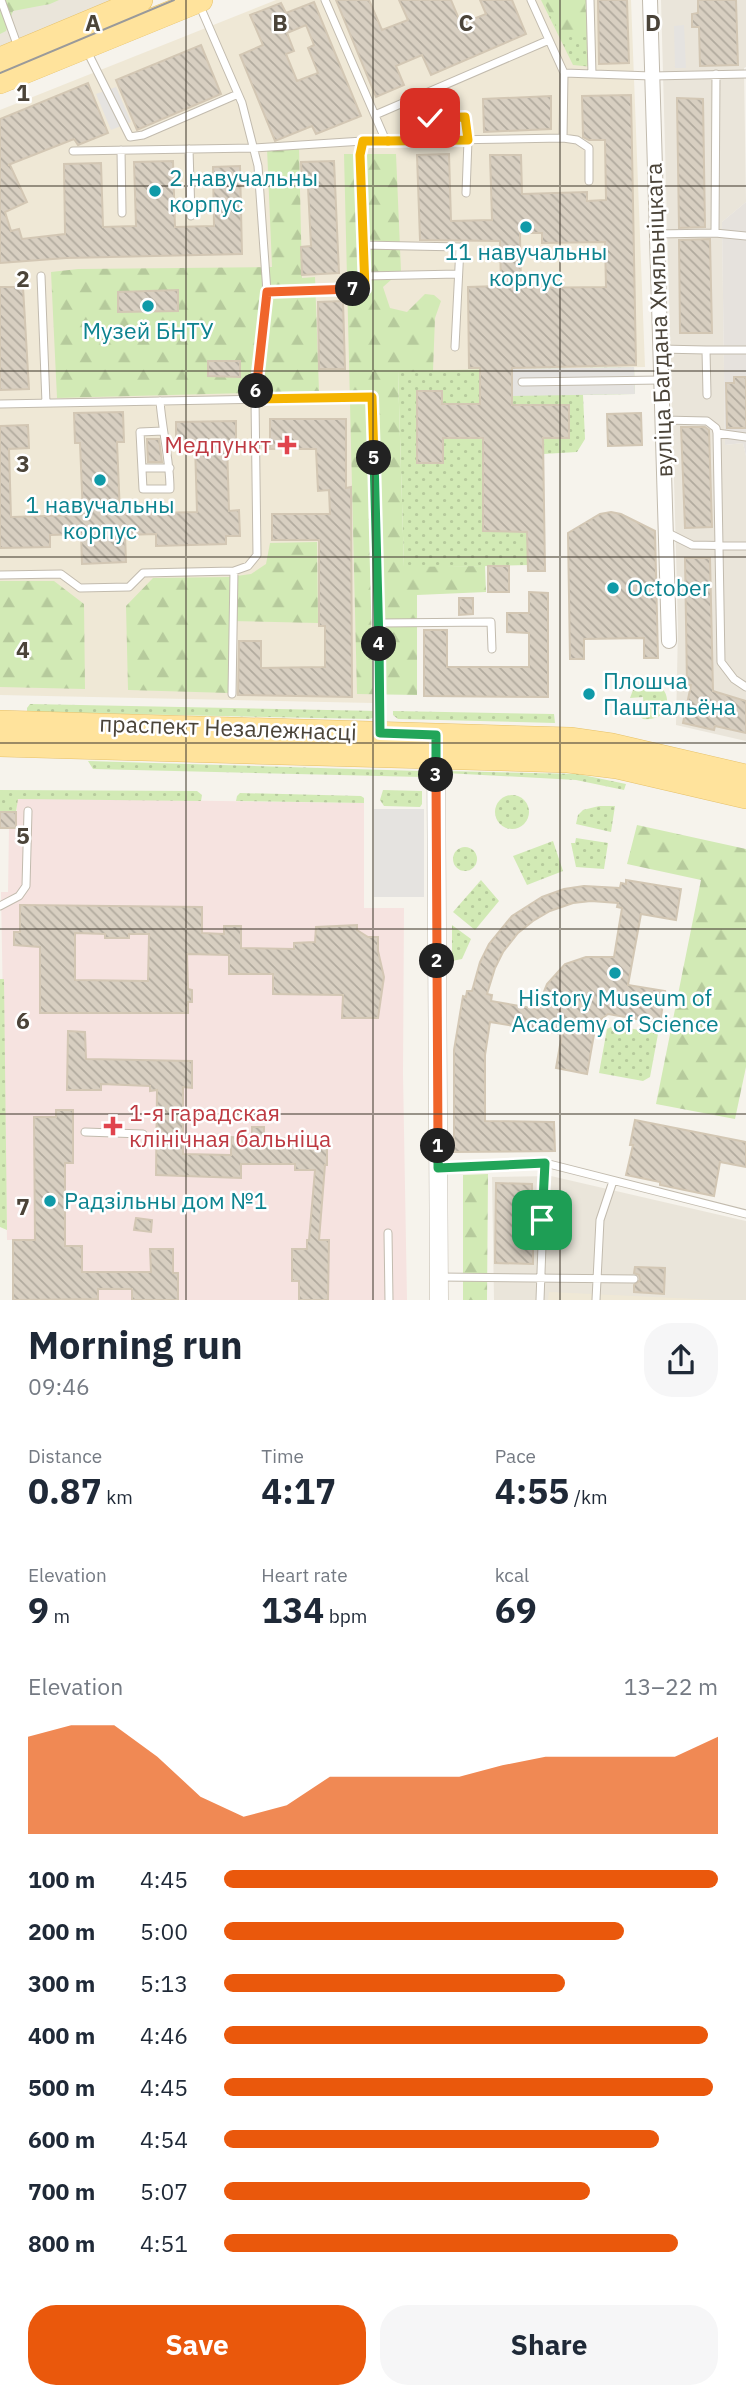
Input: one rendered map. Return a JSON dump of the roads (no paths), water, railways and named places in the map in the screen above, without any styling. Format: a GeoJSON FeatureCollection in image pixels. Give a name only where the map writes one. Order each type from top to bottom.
{"type":"FeatureCollection","features":[{"type":"Feature","properties":{"kind":"main road"},"geometry":{"type":"LineString","coordinates":[[0,82],[19,60],[141,0]]}},
{"type":"Feature","properties":{"kind":"main road"},"geometry":{"type":"LineString","coordinates":[[19,60],[85,47],[199,0]]}},
{"type":"Feature","properties":{"kind":"main road","name":"праспект Незалежнасці"},"geometry":{"type":"LineString","coordinates":[[0,722],[570,739],[612,745],[746,776]]}},
{"type":"Feature","properties":{"kind":"main road","name":"праспект Незалежнасці"},"geometry":{"type":"LineString","coordinates":[[0,745],[568,761],[617,767],[746,797]]}},
{"type":"Feature","properties":{"kind":"street","name":"вуліца Багдана Хмяльніцкага"},"geometry":{"type":"LineString","coordinates":[[650,0],[669,641]]}},
{"type":"Feature","properties":{"kind":"street"},"geometry":{"type":"LineString","coordinates":[[436,735],[439,1300]]}},
{"type":"Feature","properties":{"kind":"lane"},"geometry":{"type":"LineString","coordinates":[[1,0],[19,60]]}},
{"type":"Feature","properties":{"kind":"lane"},"geometry":{"type":"LineString","coordinates":[[0,575],[61,574],[80,588],[128,587],[143,573],[234,571],[248,566],[257,555],[256,399],[267,292],[258,166],[238,94],[199,0]]}},
{"type":"Feature","properties":{"kind":"lane"},"geometry":{"type":"LineString","coordinates":[[325,0],[386,141]]}},
{"type":"Feature","properties":{"kind":"lane"},"geometry":{"type":"LineString","coordinates":[[531,0],[564,73],[563,138]]}},
{"type":"Feature","properties":{"kind":"lane"},"geometry":{"type":"LineString","coordinates":[[590,0],[592,74]]}},
{"type":"Feature","properties":{"kind":"lane"},"geometry":{"type":"LineString","coordinates":[[375,115],[549,40]]}},
{"type":"Feature","properties":{"kind":"lane"},"geometry":{"type":"LineString","coordinates":[[85,47],[130,137],[143,135],[238,94]]}},
{"type":"Feature","properties":{"kind":"lane"},"geometry":{"type":"LineString","coordinates":[[564,73],[652,76],[746,74]]}},
{"type":"Feature","properties":{"kind":"lane"},"geometry":{"type":"LineString","coordinates":[[715,233],[716,75]]}},
{"type":"Feature","properties":{"kind":"lane"},"geometry":{"type":"LineString","coordinates":[[430,118],[465,117],[468,140],[466,193]]}},
{"type":"Feature","properties":{"kind":"lane"},"geometry":{"type":"LineString","coordinates":[[73,151],[254,148],[363,141],[563,138],[577,140],[589,148],[589,181]]}},
{"type":"Feature","properties":{"kind":"lane"},"geometry":{"type":"LineString","coordinates":[[267,292],[365,289],[360,155],[363,141]]}},
{"type":"Feature","properties":{"kind":"lane"},"geometry":{"type":"LineString","coordinates":[[189,149],[191,216]]}},
{"type":"Feature","properties":{"kind":"lane"},"geometry":{"type":"LineString","coordinates":[[121,150],[122,213]]}},
{"type":"Feature","properties":{"kind":"lane"},"geometry":{"type":"LineString","coordinates":[[657,233],[746,236]]}},
{"type":"Feature","properties":{"kind":"lane"},"geometry":{"type":"LineString","coordinates":[[363,245],[460,247],[455,347]]}},
{"type":"Feature","properties":{"kind":"lane"},"geometry":{"type":"LineString","coordinates":[[364,276],[458,274]]}},
{"type":"Feature","properties":{"kind":"lane"},"geometry":{"type":"LineString","coordinates":[[41,276],[46,403]]}},
{"type":"Feature","properties":{"kind":"lane"},"geometry":{"type":"LineString","coordinates":[[660,349],[746,350]]}},
{"type":"Feature","properties":{"kind":"lane"},"geometry":{"type":"LineString","coordinates":[[706,350],[707,395]]}},
{"type":"Feature","properties":{"kind":"lane"},"geometry":{"type":"LineString","coordinates":[[522,382],[661,380]]}},
{"type":"Feature","properties":{"kind":"lane"},"geometry":{"type":"LineString","coordinates":[[0,404],[372,397],[380,733]]}},
{"type":"Feature","properties":{"kind":"lane"},"geometry":{"type":"LineString","coordinates":[[160,401],[170,468],[170,489],[143,489],[141,432],[163,431]]}},
{"type":"Feature","properties":{"kind":"lane"},"geometry":{"type":"LineString","coordinates":[[662,419],[707,421],[716,428],[721,662],[734,678],[746,687]]}},
{"type":"Feature","properties":{"kind":"lane"},"geometry":{"type":"LineString","coordinates":[[717,433],[746,437]]}},
{"type":"Feature","properties":{"kind":"lane"},"geometry":{"type":"LineString","coordinates":[[142,468],[170,468]]}},
{"type":"Feature","properties":{"kind":"lane"},"geometry":{"type":"LineString","coordinates":[[666,532],[692,545],[746,546]]}},
{"type":"Feature","properties":{"kind":"lane"},"geometry":{"type":"LineString","coordinates":[[232,694],[234,571]]}},
{"type":"Feature","properties":{"kind":"lane"},"geometry":{"type":"LineString","coordinates":[[379,623],[491,622],[492,649]]}},
{"type":"Feature","properties":{"kind":"lane"},"geometry":{"type":"LineString","coordinates":[[0,906],[19,896],[26,886],[29,811]]}},
{"type":"Feature","properties":{"kind":"lane"},"geometry":{"type":"LineString","coordinates":[[85,1132],[143,1134]]}},
{"type":"Feature","properties":{"kind":"lane"},"geometry":{"type":"LineString","coordinates":[[438,1168],[545,1163],[746,1214]]}},
{"type":"Feature","properties":{"kind":"lane"},"geometry":{"type":"LineString","coordinates":[[540,1300],[545,1163]]}},
{"type":"Feature","properties":{"kind":"lane"},"geometry":{"type":"LineString","coordinates":[[596,1300],[600,1220],[613,1181]]}},
{"type":"Feature","properties":{"kind":"lane"},"geometry":{"type":"LineString","coordinates":[[388,1233],[389,1300]]}},
{"type":"Feature","properties":{"kind":"lane"},"geometry":{"type":"LineString","coordinates":[[439,1277],[634,1279]]}},
{"type":"Feature","properties":{"kind":"tram line"},"geometry":{"type":"LineString","coordinates":[[0,73],[174,0]]}},
{"type":"Feature","properties":{"kind":"place","name":"2 навучальны корпус"},"geometry":{"type":"Point","coordinates":[155,191]}},
{"type":"Feature","properties":{"kind":"place","name":"11 навучальны корпус"},"geometry":{"type":"Point","coordinates":[526,227]}},
{"type":"Feature","properties":{"kind":"place","name":"Музей БНТУ"},"geometry":{"type":"Point","coordinates":[148,306]}},
{"type":"Feature","properties":{"kind":"place","name":"Медпункт"},"geometry":{"type":"Point","coordinates":[287,445]}},
{"type":"Feature","properties":{"kind":"place","name":"1 навучальны корпус"},"geometry":{"type":"Point","coordinates":[100,480]}},
{"type":"Feature","properties":{"kind":"place","name":"October"},"geometry":{"type":"Point","coordinates":[613,588]}},
{"type":"Feature","properties":{"kind":"place","name":"Плошча Паштальёна"},"geometry":{"type":"Point","coordinates":[589,694]}},
{"type":"Feature","properties":{"kind":"place","name":"History Museum of Academy of Science"},"geometry":{"type":"Point","coordinates":[615,973]}},
{"type":"Feature","properties":{"kind":"place","name":"1-я гарадская клінічная бальніца"},"geometry":{"type":"Point","coordinates":[113,1126]}},
{"type":"Feature","properties":{"kind":"place","name":"Радзільны дом №1"},"geometry":{"type":"Point","coordinates":[50,1201]}}]}
